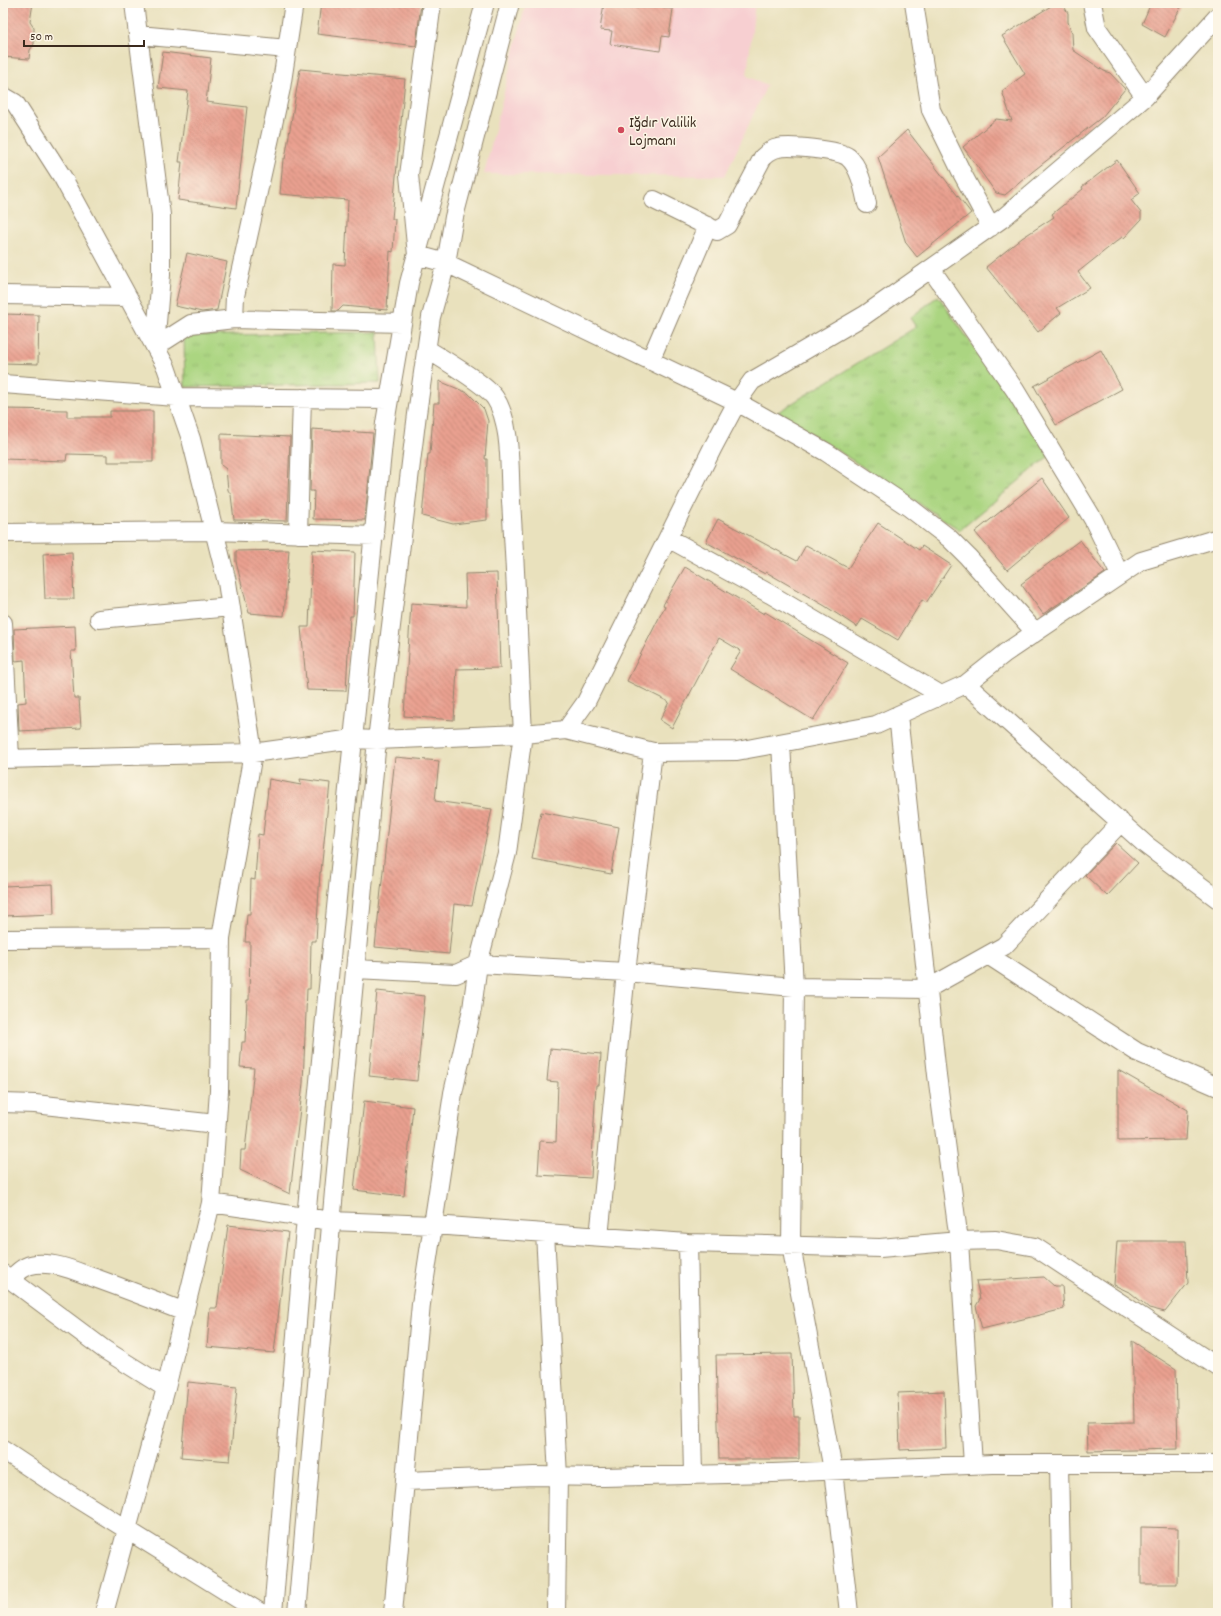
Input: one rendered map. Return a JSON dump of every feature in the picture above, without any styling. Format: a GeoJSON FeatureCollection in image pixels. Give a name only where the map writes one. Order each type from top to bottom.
{"type":"FeatureCollection","features":[{"type":"Feature","properties":{"kind":"street"},"geometry":{"type":"LineString","coordinates":[[134,3],[161,216],[161,275],[155,346]]}},
{"type":"Feature","properties":{"kind":"street"},"geometry":{"type":"LineString","coordinates":[[234,319],[235,296],[281,88],[294,3]]}},
{"type":"Feature","properties":{"kind":"street"},"geometry":{"type":"LineString","coordinates":[[417,255],[409,175],[432,3]]}},
{"type":"Feature","properties":{"kind":"street"},"geometry":{"type":"LineString","coordinates":[[273,1613],[306,1217],[353,738],[389,399],[409,283],[485,3]]}},
{"type":"Feature","properties":{"kind":"street"},"geometry":{"type":"LineString","coordinates":[[297,1613],[331,1221],[377,740],[417,414],[431,317],[446,263],[454,218],[510,3]]}},
{"type":"Feature","properties":{"kind":"street"},"geometry":{"type":"LineString","coordinates":[[914,3],[931,110],[991,227]]}},
{"type":"Feature","properties":{"kind":"street"},"geometry":{"type":"LineString","coordinates":[[1092,3],[1097,28],[1145,96]]}},
{"type":"Feature","properties":{"kind":"street"},"geometry":{"type":"LineString","coordinates":[[566,730],[586,702],[713,447],[737,402],[752,381],[865,315],[991,227],[1145,96],[1218,16]]}},
{"type":"Feature","properties":{"kind":"street"},"geometry":{"type":"LineString","coordinates":[[139,35],[287,49]]}},
{"type":"Feature","properties":{"kind":"street"},"geometry":{"type":"LineString","coordinates":[[3,96],[14,103],[63,178],[166,367],[191,439],[227,582],[253,753],[221,938],[219,1091],[211,1203],[166,1388],[104,1613]]}},
{"type":"Feature","properties":{"kind":"street"},"geometry":{"type":"LineString","coordinates":[[654,200],[717,230],[727,225],[762,157],[771,151],[784,146],[834,152],[847,156],[855,165],[867,204]]}},
{"type":"Feature","properties":{"kind":"street"},"geometry":{"type":"LineString","coordinates":[[650,361],[708,226]]}},
{"type":"Feature","properties":{"kind":"street"},"geometry":{"type":"LineString","coordinates":[[417,255],[446,263],[737,402],[826,452],[930,522],[968,557],[1035,632]]}},
{"type":"Feature","properties":{"kind":"street"},"geometry":{"type":"LineString","coordinates":[[931,269],[1019,397],[1093,519],[1120,575]]}},
{"type":"Feature","properties":{"kind":"street"},"geometry":{"type":"LineString","coordinates":[[3,295],[128,297]]}},
{"type":"Feature","properties":{"kind":"street"},"geometry":{"type":"LineString","coordinates":[[155,346],[191,324],[234,319],[402,323]]}},
{"type":"Feature","properties":{"kind":"street"},"geometry":{"type":"LineString","coordinates":[[393,1613],[421,1304],[453,1093],[472,1009],[478,964],[507,853],[523,734],[514,537],[507,439],[503,412],[495,396],[476,381],[427,349]]}},
{"type":"Feature","properties":{"kind":"street"},"geometry":{"type":"LineString","coordinates":[[3,384],[176,397],[389,399]]}},
{"type":"Feature","properties":{"kind":"street"},"geometry":{"type":"LineString","coordinates":[[298,534],[302,398]]}},
{"type":"Feature","properties":{"kind":"street"},"geometry":{"type":"LineString","coordinates":[[3,533],[214,531],[375,536]]}},
{"type":"Feature","properties":{"kind":"street"},"geometry":{"type":"LineString","coordinates":[[668,538],[770,594],[941,695]]}},
{"type":"Feature","properties":{"kind":"street"},"geometry":{"type":"LineString","coordinates":[[3,623],[7,758],[253,753],[353,738],[377,740],[523,734],[566,730],[653,752],[737,751],[876,725],[966,684],[1005,653],[1141,561],[1218,538]]}},
{"type":"Feature","properties":{"kind":"street"},"geometry":{"type":"LineString","coordinates":[[99,619],[231,607]]}},
{"type":"Feature","properties":{"kind":"street"},"geometry":{"type":"LineString","coordinates":[[966,684],[1146,845],[1218,899]]}},
{"type":"Feature","properties":{"kind":"street"},"geometry":{"type":"LineString","coordinates":[[898,715],[936,1075],[959,1241],[973,1465]]}},
{"type":"Feature","properties":{"kind":"street"},"geometry":{"type":"LineString","coordinates":[[781,743],[794,986],[791,1245],[833,1470],[849,1613]]}},
{"type":"Feature","properties":{"kind":"street"},"geometry":{"type":"LineString","coordinates":[[599,1237],[626,972],[653,752]]}},
{"type":"Feature","properties":{"kind":"street"},"geometry":{"type":"LineString","coordinates":[[355,969],[456,974],[478,964],[626,972],[794,986],[927,990],[1004,946],[1120,822]]}},
{"type":"Feature","properties":{"kind":"street"},"geometry":{"type":"LineString","coordinates":[[3,939],[221,938]]}},
{"type":"Feature","properties":{"kind":"street"},"geometry":{"type":"LineString","coordinates":[[988,955],[1136,1052],[1218,1087]]}},
{"type":"Feature","properties":{"kind":"street"},"geometry":{"type":"LineString","coordinates":[[3,1103],[35,1104],[216,1124]]}},
{"type":"Feature","properties":{"kind":"street"},"geometry":{"type":"LineString","coordinates":[[211,1203],[331,1221],[434,1225],[688,1243],[880,1248],[959,1241],[996,1240],[1035,1247],[1218,1367]]}},
{"type":"Feature","properties":{"kind":"street"},"geometry":{"type":"LineString","coordinates":[[545,1233],[558,1476],[556,1613]]}},
{"type":"Feature","properties":{"kind":"street"},"geometry":{"type":"LineString","coordinates":[[688,1243],[693,1475]]}},
{"type":"Feature","properties":{"kind":"street"},"geometry":{"type":"LineString","coordinates":[[7,1277],[16,1274],[28,1266],[36,1264],[50,1264],[112,1284],[185,1312]]}},
{"type":"Feature","properties":{"kind":"street"},"geometry":{"type":"LineString","coordinates":[[7,1277],[105,1350],[166,1388]]}},
{"type":"Feature","properties":{"kind":"street"},"geometry":{"type":"LineString","coordinates":[[3,1450],[60,1488],[261,1613]]}},
{"type":"Feature","properties":{"kind":"street"},"geometry":{"type":"LineString","coordinates":[[1058,1464],[1062,1613]]}},
{"type":"Feature","properties":{"kind":"street"},"geometry":{"type":"LineString","coordinates":[[406,1481],[558,1476],[603,1477],[693,1475],[973,1465],[1218,1464]]}},
{"type":"Feature","properties":{"kind":"shaded area","name":"Iğdır Valilik Lojmanı"},"geometry":{"type":"Polygon","coordinates":[[[526,3],[755,3],[747,76],[767,85],[725,176],[484,174],[526,3]]]}},
{"type":"Feature","properties":{"kind":"green space"},"geometry":{"type":"Polygon","coordinates":[[[938,296],[1050,455],[960,530],[778,412],[916,327],[910,318],[938,296]]]}},
{"type":"Feature","properties":{"kind":"green space"},"geometry":{"type":"Polygon","coordinates":[[[378,332],[380,383],[185,387],[184,336],[378,332]]]}},
{"type":"Feature","properties":{"kind":"building"},"geometry":{"type":"Polygon","coordinates":[[[6,3],[33,3],[30,22],[34,28],[34,44],[30,50],[29,59],[3,57],[3,14],[5,14],[6,3]]]}},
{"type":"Feature","properties":{"kind":"building"},"geometry":{"type":"Polygon","coordinates":[[[321,3],[421,3],[416,46],[317,34],[321,3]]]}},
{"type":"Feature","properties":{"kind":"building"},"geometry":{"type":"Polygon","coordinates":[[[604,3],[638,8],[639,3],[665,3],[664,8],[673,9],[669,37],[662,36],[660,51],[610,44],[612,31],[600,30],[604,3]]]}},
{"type":"Feature","properties":{"kind":"building"},"geometry":{"type":"Polygon","coordinates":[[[1056,3],[1062,3],[1068,13],[1068,22],[1072,33],[1073,50],[1104,71],[1110,73],[1125,89],[1102,117],[1005,195],[996,193],[963,147],[996,119],[1012,121],[1002,91],[1025,74],[1002,36],[1056,3]]]}},
{"type":"Feature","properties":{"kind":"building"},"geometry":{"type":"Polygon","coordinates":[[[1151,3],[1183,3],[1165,37],[1142,24],[1151,3]]]}},
{"type":"Feature","properties":{"kind":"building"},"geometry":{"type":"Polygon","coordinates":[[[163,52],[211,58],[206,102],[247,107],[236,208],[178,200],[182,162],[179,162],[188,91],[158,88],[163,52]]]}},
{"type":"Feature","properties":{"kind":"building"},"geometry":{"type":"Polygon","coordinates":[[[300,69],[405,79],[392,219],[395,219],[393,252],[390,251],[387,310],[343,306],[338,311],[332,311],[333,264],[345,265],[348,200],[280,194],[283,159],[285,159],[300,69]]]}},
{"type":"Feature","properties":{"kind":"building"},"geometry":{"type":"Polygon","coordinates":[[[907,130],[971,213],[917,257],[906,243],[878,157],[907,130]]]}},
{"type":"Feature","properties":{"kind":"building"},"geometry":{"type":"Polygon","coordinates":[[[1117,160],[1140,193],[1131,200],[1141,213],[1141,220],[1124,238],[1122,237],[1078,272],[1090,288],[1057,308],[1061,313],[1038,332],[986,267],[1022,238],[1054,217],[1052,214],[1083,189],[1082,187],[1117,160]]]}},
{"type":"Feature","properties":{"kind":"building"},"geometry":{"type":"Polygon","coordinates":[[[187,253],[227,262],[217,310],[202,312],[175,306],[187,253]]]}},
{"type":"Feature","properties":{"kind":"building"},"geometry":{"type":"Polygon","coordinates":[[[3,314],[39,315],[38,364],[3,363],[3,314]]]}},
{"type":"Feature","properties":{"kind":"building"},"geometry":{"type":"Polygon","coordinates":[[[1101,350],[1122,389],[1056,425],[1034,386],[1101,350]]]}},
{"type":"Feature","properties":{"kind":"building"},"geometry":{"type":"Polygon","coordinates":[[[439,381],[468,393],[484,409],[488,421],[485,459],[487,459],[487,520],[453,524],[422,516],[428,454],[430,454],[434,403],[439,403],[439,381]]]}},
{"type":"Feature","properties":{"kind":"building"},"geometry":{"type":"Polygon","coordinates":[[[3,409],[67,410],[67,417],[110,417],[110,411],[153,411],[153,462],[108,462],[108,455],[67,454],[66,461],[3,459],[3,409]]]}},
{"type":"Feature","properties":{"kind":"building"},"geometry":{"type":"Polygon","coordinates":[[[312,429],[373,433],[365,520],[313,519],[314,491],[310,491],[312,429]]]}},
{"type":"Feature","properties":{"kind":"building"},"geometry":{"type":"Polygon","coordinates":[[[221,434],[290,437],[287,521],[234,520],[231,495],[228,490],[226,469],[221,465],[221,434]]]}},
{"type":"Feature","properties":{"kind":"building"},"geometry":{"type":"Polygon","coordinates":[[[1042,478],[1069,518],[1007,570],[975,532],[1042,478]]]}},
{"type":"Feature","properties":{"kind":"building"},"geometry":{"type":"Polygon","coordinates":[[[718,519],[797,561],[806,545],[848,568],[878,523],[919,550],[922,546],[951,565],[926,603],[922,600],[898,640],[862,619],[857,627],[825,606],[766,572],[765,574],[706,542],[718,519]]]}},
{"type":"Feature","properties":{"kind":"building"},"geometry":{"type":"Polygon","coordinates":[[[1080,540],[1105,573],[1043,614],[1021,584],[1080,540]]]}},
{"type":"Feature","properties":{"kind":"building"},"geometry":{"type":"Polygon","coordinates":[[[289,550],[284,616],[249,613],[236,562],[236,551],[289,550]]]}},
{"type":"Feature","properties":{"kind":"building"},"geometry":{"type":"Polygon","coordinates":[[[312,550],[355,552],[353,616],[350,616],[346,691],[307,690],[301,627],[309,627],[312,550]]]}},
{"type":"Feature","properties":{"kind":"building"},"geometry":{"type":"Polygon","coordinates":[[[72,552],[74,599],[45,599],[43,554],[72,552]]]}},
{"type":"Feature","properties":{"kind":"building"},"geometry":{"type":"Polygon","coordinates":[[[685,567],[764,614],[765,612],[848,663],[813,720],[730,669],[741,651],[719,638],[672,728],[660,720],[669,702],[627,681],[665,606],[663,605],[685,567]]]}},
{"type":"Feature","properties":{"kind":"building"},"geometry":{"type":"Polygon","coordinates":[[[497,573],[500,668],[457,669],[454,720],[404,716],[411,603],[466,607],[465,574],[497,573]]]}},
{"type":"Feature","properties":{"kind":"building"},"geometry":{"type":"Polygon","coordinates":[[[75,626],[76,651],[71,651],[74,698],[79,698],[81,728],[19,731],[18,703],[26,702],[24,660],[15,661],[14,629],[75,626]]]}},
{"type":"Feature","properties":{"kind":"building"},"geometry":{"type":"Polygon","coordinates":[[[395,757],[439,761],[435,801],[492,809],[472,906],[454,904],[449,954],[375,947],[395,757]]]}},
{"type":"Feature","properties":{"kind":"building"},"geometry":{"type":"Polygon","coordinates":[[[269,779],[301,785],[300,779],[330,783],[320,872],[316,941],[311,941],[310,989],[307,989],[303,1083],[290,1194],[240,1170],[241,1150],[245,1150],[254,1068],[240,1067],[242,1042],[245,1042],[247,1000],[249,1000],[250,942],[245,942],[247,914],[250,914],[251,879],[255,880],[258,834],[263,835],[269,779]]]}},
{"type":"Feature","properties":{"kind":"building"},"geometry":{"type":"Polygon","coordinates":[[[541,812],[619,827],[611,874],[532,859],[541,812]]]}},
{"type":"Feature","properties":{"kind":"building"},"geometry":{"type":"Polygon","coordinates":[[[1116,843],[1138,863],[1107,896],[1085,875],[1116,843]]]}},
{"type":"Feature","properties":{"kind":"building"},"geometry":{"type":"Polygon","coordinates":[[[53,884],[54,914],[3,916],[3,886],[53,884]]]}},
{"type":"Feature","properties":{"kind":"building"},"geometry":{"type":"Polygon","coordinates":[[[377,991],[425,996],[417,1081],[369,1076],[377,991]]]}},
{"type":"Feature","properties":{"kind":"building"},"geometry":{"type":"Polygon","coordinates":[[[550,1049],[601,1054],[599,1085],[596,1085],[591,1178],[538,1175],[540,1141],[556,1142],[558,1082],[547,1081],[550,1049]]]}},
{"type":"Feature","properties":{"kind":"building"},"geometry":{"type":"Polygon","coordinates":[[[1118,1070],[1188,1110],[1186,1140],[1118,1141],[1118,1070]]]}},
{"type":"Feature","properties":{"kind":"building"},"geometry":{"type":"Polygon","coordinates":[[[364,1101],[413,1107],[404,1196],[354,1190],[364,1101]]]}},
{"type":"Feature","properties":{"kind":"building"},"geometry":{"type":"Polygon","coordinates":[[[228,1225],[288,1232],[274,1353],[207,1347],[210,1308],[217,1308],[228,1225]]]}},
{"type":"Feature","properties":{"kind":"building"},"geometry":{"type":"Polygon","coordinates":[[[1117,1241],[1186,1241],[1188,1283],[1165,1312],[1149,1308],[1131,1293],[1114,1285],[1117,1241]]]}},
{"type":"Feature","properties":{"kind":"building"},"geometry":{"type":"Polygon","coordinates":[[[1044,1277],[1054,1286],[1062,1286],[1064,1309],[982,1329],[976,1306],[980,1299],[976,1281],[1044,1277]]]}},
{"type":"Feature","properties":{"kind":"building"},"geometry":{"type":"Polygon","coordinates":[[[1132,1341],[1176,1369],[1178,1449],[1088,1451],[1087,1423],[1134,1422],[1132,1341]]]}},
{"type":"Feature","properties":{"kind":"building"},"geometry":{"type":"Polygon","coordinates":[[[792,1354],[794,1416],[799,1416],[799,1459],[719,1459],[716,1355],[792,1354]]]}},
{"type":"Feature","properties":{"kind":"building"},"geometry":{"type":"Polygon","coordinates":[[[188,1382],[237,1387],[230,1461],[181,1457],[188,1382]]]}},
{"type":"Feature","properties":{"kind":"building"},"geometry":{"type":"Polygon","coordinates":[[[944,1391],[946,1448],[900,1450],[898,1393],[944,1391]]]}},
{"type":"Feature","properties":{"kind":"building"},"geometry":{"type":"Polygon","coordinates":[[[1141,1527],[1178,1528],[1177,1584],[1141,1584],[1141,1527]]]}},
{"type":"Feature","properties":{"kind":"place","name":"Iğdır Valilik Lojmanı"},"geometry":{"type":"Point","coordinates":[621,130]}}]}
